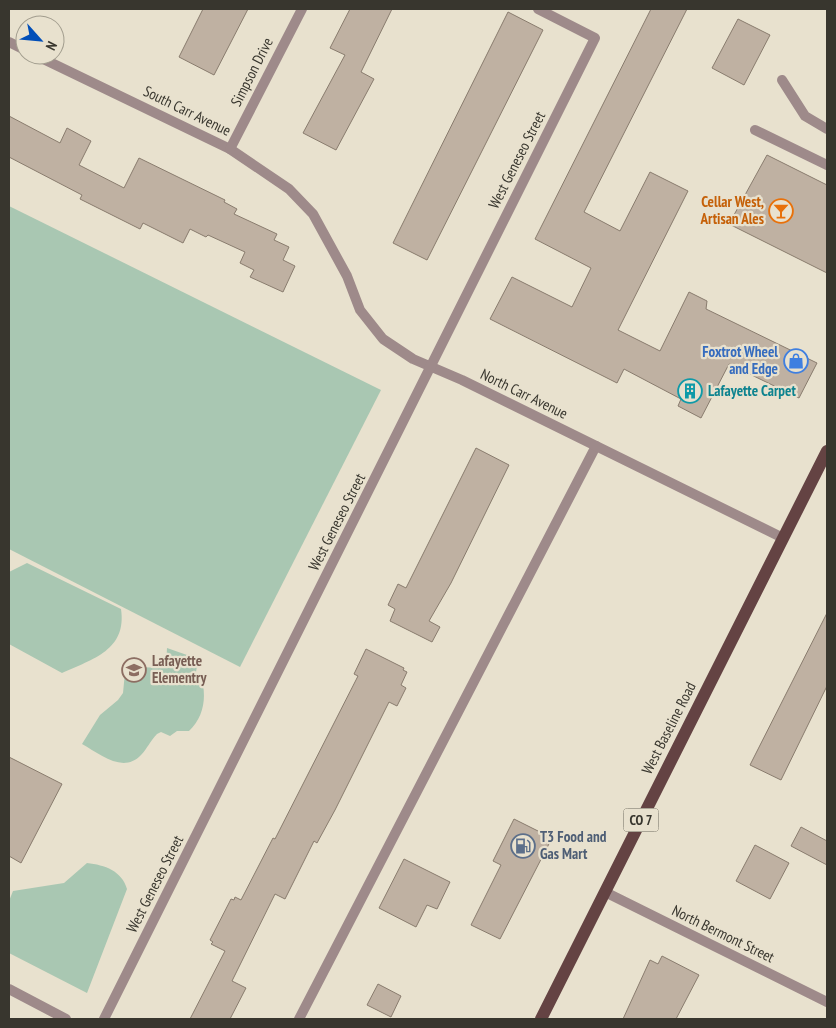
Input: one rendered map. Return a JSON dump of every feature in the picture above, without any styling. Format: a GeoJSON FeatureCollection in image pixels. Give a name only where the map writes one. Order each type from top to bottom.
{"type":"FeatureCollection","features":[{"type":"Feature","properties":{"kind":"main road","name":"West Baseline Road"},"geometry":{"type":"LineString","coordinates":[[541,1019],[827,451]]}},
{"type":"Feature","properties":{"kind":"street","name":"Simpson Drive"},"geometry":{"type":"LineString","coordinates":[[230,149],[302,9]]}},
{"type":"Feature","properties":{"kind":"street","name":"West Geneseo Street"},"geometry":{"type":"LineString","coordinates":[[104,1019],[596,38],[538,9]]}},
{"type":"Feature","properties":{"kind":"street","name":"South Carr Avenue"},"geometry":{"type":"LineString","coordinates":[[56,65],[230,149],[290,189],[313,214]]}},
{"type":"Feature","properties":{"kind":"street"},"geometry":{"type":"LineString","coordinates":[[782,80],[805,116],[827,129]]}},
{"type":"Feature","properties":{"kind":"street"},"geometry":{"type":"LineString","coordinates":[[755,130],[827,165]]}},
{"type":"Feature","properties":{"kind":"street","name":"North Carr Avenue"},"geometry":{"type":"LineString","coordinates":[[313,214],[347,276],[360,310],[383,339],[414,359],[783,538]]}},
{"type":"Feature","properties":{"kind":"street"},"geometry":{"type":"LineString","coordinates":[[299,1019],[596,446]]}},
{"type":"Feature","properties":{"kind":"street","name":"North Bermont Street"},"geometry":{"type":"LineString","coordinates":[[605,892],[827,1002]]}},
{"type":"Feature","properties":{"kind":"street"},"geometry":{"type":"LineString","coordinates":[[9,990],[66,1019]]}},
{"type":"Feature","properties":{"kind":"green space"},"geometry":{"type":"Polygon","coordinates":[[[9,206],[381,390],[240,667],[9,549],[9,206]]]}},
{"type":"Feature","properties":{"kind":"green space"},"geometry":{"type":"Polygon","coordinates":[[[27,563],[121,609],[119,634],[113,644],[96,657],[62,673],[9,644],[9,572],[27,563]]]}},
{"type":"Feature","properties":{"kind":"green space"},"geometry":{"type":"Polygon","coordinates":[[[167,648],[187,655],[197,666],[195,678],[203,685],[204,698],[202,710],[197,721],[189,731],[177,731],[170,736],[161,732],[157,734],[141,755],[127,763],[119,763],[104,757],[82,744],[100,715],[118,700],[123,693],[126,662],[128,659],[135,657],[135,667],[166,668],[167,648]]]}},
{"type":"Feature","properties":{"kind":"green space"},"geometry":{"type":"Polygon","coordinates":[[[87,863],[106,867],[117,873],[127,889],[87,993],[9,953],[9,901],[13,891],[64,883],[87,863]]]}},
{"type":"Feature","properties":{"kind":"building"},"geometry":{"type":"Polygon","coordinates":[[[203,9],[248,9],[214,75],[179,57],[203,9]]]}},
{"type":"Feature","properties":{"kind":"building"},"geometry":{"type":"Polygon","coordinates":[[[350,9],[392,9],[361,72],[374,79],[336,150],[303,133],[345,55],[330,48],[350,9]]]}},
{"type":"Feature","properties":{"kind":"building"},"geometry":{"type":"Polygon","coordinates":[[[651,9],[687,9],[584,212],[620,231],[650,172],[688,191],[618,330],[660,351],[689,292],[707,301],[706,309],[817,363],[799,398],[729,364],[701,418],[678,406],[681,399],[624,369],[617,383],[490,319],[512,277],[572,307],[591,268],[535,239],[651,9]]]}},
{"type":"Feature","properties":{"kind":"building"},"geometry":{"type":"Polygon","coordinates":[[[508,12],[543,30],[427,260],[393,243],[508,12]]]}},
{"type":"Feature","properties":{"kind":"building"},"geometry":{"type":"Polygon","coordinates":[[[738,19],[770,35],[744,85],[712,68],[738,19]]]}},
{"type":"Feature","properties":{"kind":"building"},"geometry":{"type":"Polygon","coordinates":[[[9,116],[60,143],[67,128],[91,141],[79,165],[124,188],[139,158],[225,200],[224,202],[237,209],[234,214],[277,234],[274,240],[289,247],[283,260],[295,266],[283,292],[250,277],[254,270],[240,263],[245,252],[190,229],[183,243],[143,223],[140,229],[80,199],[82,195],[9,157],[9,116]]]}},
{"type":"Feature","properties":{"kind":"building","name":"Cellar West, Artisan Ales"},"geometry":{"type":"Polygon","coordinates":[[[767,155],[827,185],[827,273],[729,224],[767,155]]]}},
{"type":"Feature","properties":{"kind":"building"},"geometry":{"type":"Polygon","coordinates":[[[476,448],[509,465],[451,583],[429,621],[440,627],[432,642],[390,621],[395,609],[388,605],[398,584],[406,588],[476,448]]]}},
{"type":"Feature","properties":{"kind":"building"},"geometry":{"type":"Polygon","coordinates":[[[827,613],[827,686],[781,780],[750,765],[827,613]]]}},
{"type":"Feature","properties":{"kind":"building"},"geometry":{"type":"Polygon","coordinates":[[[366,649],[404,668],[403,670],[407,672],[401,685],[406,688],[397,706],[389,702],[335,810],[317,843],[314,841],[285,899],[275,894],[232,981],[246,988],[230,1019],[190,1019],[225,951],[211,944],[213,942],[210,940],[231,899],[234,900],[235,897],[241,900],[273,838],[275,839],[358,676],[354,674],[366,649]]]}},
{"type":"Feature","properties":{"kind":"building"},"geometry":{"type":"Polygon","coordinates":[[[9,757],[62,784],[21,863],[9,856],[9,757]]]}},
{"type":"Feature","properties":{"kind":"building"},"geometry":{"type":"Polygon","coordinates":[[[514,819],[552,838],[500,939],[471,925],[501,865],[493,861],[514,819]]]}},
{"type":"Feature","properties":{"kind":"building"},"geometry":{"type":"Polygon","coordinates":[[[801,827],[827,841],[827,865],[791,846],[801,827]]]}},
{"type":"Feature","properties":{"kind":"building"},"geometry":{"type":"Polygon","coordinates":[[[755,845],[789,863],[770,899],[736,881],[755,845]]]}},
{"type":"Feature","properties":{"kind":"building"},"geometry":{"type":"Polygon","coordinates":[[[404,859],[450,882],[437,909],[427,905],[416,927],[379,908],[404,859]]]}},
{"type":"Feature","properties":{"kind":"building"},"geometry":{"type":"Polygon","coordinates":[[[662,956],[699,975],[676,1019],[623,1019],[650,960],[658,964],[662,956]]]}},
{"type":"Feature","properties":{"kind":"building"},"geometry":{"type":"Polygon","coordinates":[[[378,984],[401,996],[391,1017],[367,1005],[378,984]]]}},
{"type":"Feature","properties":{"kind":"place","name":"Cellar West, Artisan Ales"},"geometry":{"type":"Point","coordinates":[781,211]}},
{"type":"Feature","properties":{"kind":"place","name":"Foxtrot Wheel and Edge"},"geometry":{"type":"Point","coordinates":[796,361]}},
{"type":"Feature","properties":{"kind":"place","name":"Lafayette Carpet"},"geometry":{"type":"Point","coordinates":[690,391]}},
{"type":"Feature","properties":{"kind":"place","name":"Lafayette Elementry"},"geometry":{"type":"Point","coordinates":[134,670]}},
{"type":"Feature","properties":{"kind":"place","name":"T3 Food and Gas Mart"},"geometry":{"type":"Point","coordinates":[523,846]}}]}
